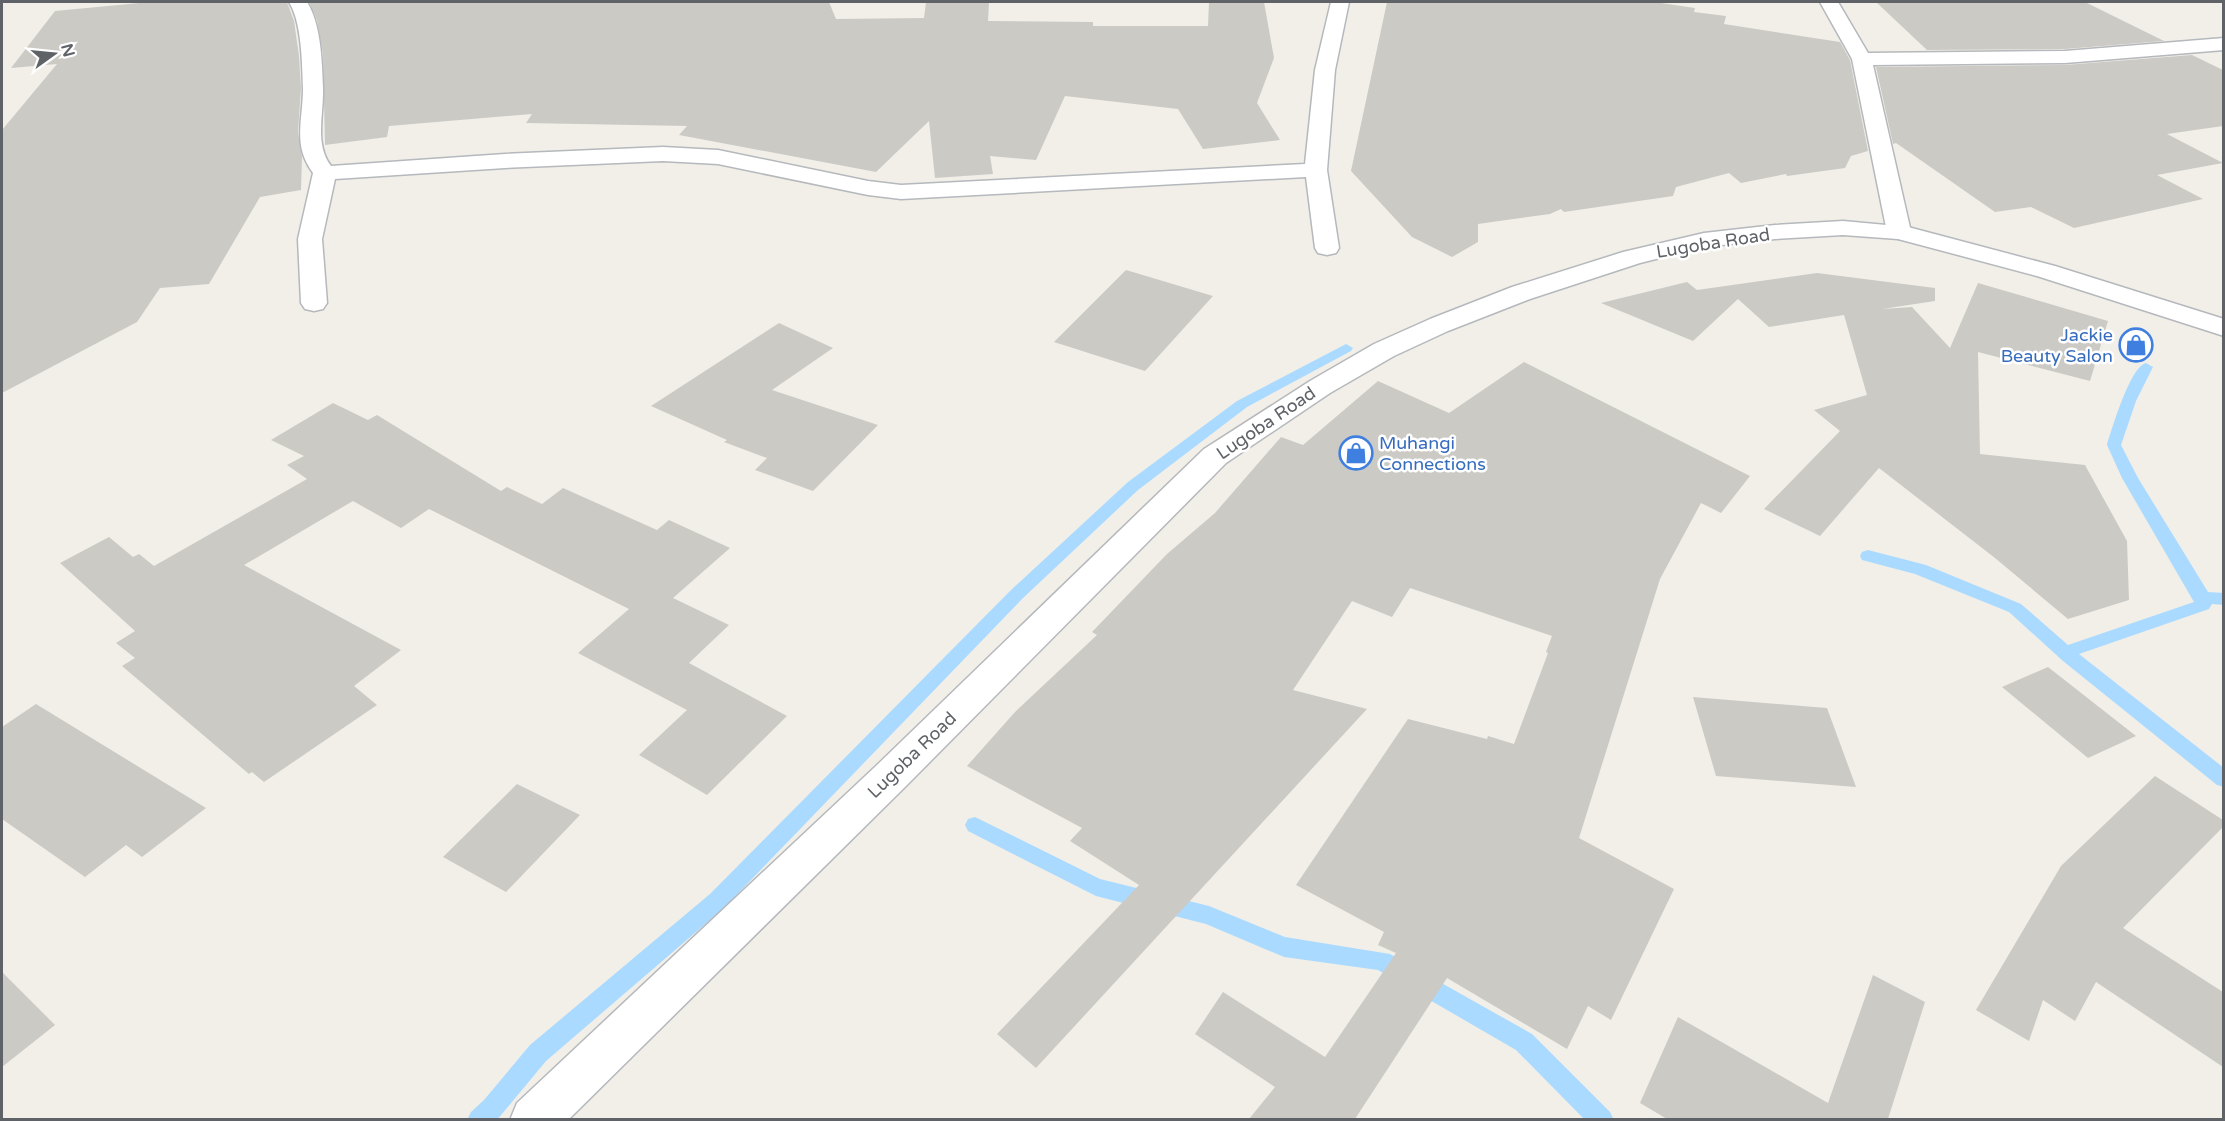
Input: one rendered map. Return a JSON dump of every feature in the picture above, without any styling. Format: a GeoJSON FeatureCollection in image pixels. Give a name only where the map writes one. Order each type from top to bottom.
{"type":"FeatureCollection","features":[{"type":"Feature","properties":{"kind":"street"},"geometry":{"type":"LineString","coordinates":[[298,2],[306,15],[313,89],[310,138],[315,160],[325,173]]}},
{"type":"Feature","properties":{"kind":"street"},"geometry":{"type":"LineString","coordinates":[[1327,248],[1316,170],[1325,70],[1340,2]]}},
{"type":"Feature","properties":{"kind":"street"},"geometry":{"type":"LineString","coordinates":[[1828,2],[1862,60],[1899,232]]}},
{"type":"Feature","properties":{"kind":"street"},"geometry":{"type":"LineString","coordinates":[[1862,60],[2065,57],[2223,44]]}},
{"type":"Feature","properties":{"kind":"street"},"geometry":{"type":"LineString","coordinates":[[325,173],[505,161],[663,154],[718,157],[868,188],[901,192],[1316,170]]}},
{"type":"Feature","properties":{"kind":"street"},"geometry":{"type":"LineString","coordinates":[[314,303],[310,239],[325,173]]}},
{"type":"Feature","properties":{"kind":"street","name":"Lugoba Road"},"geometry":{"type":"LineString","coordinates":[[534,1119],[891,776],[1215,456],[1320,387],[1384,350],[1439,325],[1521,293],[1632,257],[1704,240],[1775,232],[1843,228],[1899,232],[2046,272],[2223,328]]}},
{"type":"Feature","properties":{"kind":"building"},"geometry":{"type":"Polygon","coordinates":[[[150,2],[287,2],[294,21],[299,56],[301,88],[298,132],[302,156],[301,190],[260,197],[209,284],[160,288],[137,322],[2,393],[2,130],[57,64],[11,68],[55,11],[150,2]]]}},
{"type":"Feature","properties":{"kind":"building"},"geometry":{"type":"Polygon","coordinates":[[[309,2],[829,2],[836,19],[924,18],[926,2],[989,2],[988,21],[1093,22],[1093,26],[1208,26],[1209,2],[1264,2],[1274,58],[1257,103],[1280,140],[1203,149],[1178,109],[1065,96],[1036,160],[990,156],[993,174],[935,178],[929,121],[876,172],[679,135],[687,126],[526,123],[532,114],[389,126],[387,137],[325,145],[323,54],[317,20],[309,2]]]}},
{"type":"Feature","properties":{"kind":"building"},"geometry":{"type":"Polygon","coordinates":[[[1387,2],[1654,2],[1695,8],[1694,12],[1726,16],[1724,24],[1840,42],[1850,60],[1868,151],[1851,156],[1845,168],[1787,176],[1786,174],[1741,183],[1729,173],[1676,187],[1673,196],[1564,212],[1561,209],[1550,214],[1478,224],[1478,242],[1452,257],[1412,237],[1351,171],[1387,2]]]}},
{"type":"Feature","properties":{"kind":"building"},"geometry":{"type":"Polygon","coordinates":[[[1876,2],[2085,2],[2164,41],[2065,49],[1927,50],[1876,2]]]}},
{"type":"Feature","properties":{"kind":"building"},"geometry":{"type":"Polygon","coordinates":[[[2192,55],[2223,70],[2223,126],[2167,134],[2223,163],[2157,175],[2203,199],[2074,228],[2031,207],[1995,212],[1896,143],[1893,144],[1876,67],[2065,65],[2192,55]]]}},
{"type":"Feature","properties":{"kind":"building"},"geometry":{"type":"Polygon","coordinates":[[[1126,270],[1213,296],[1145,371],[1054,342],[1126,270]]]}},
{"type":"Feature","properties":{"kind":"building"},"geometry":{"type":"Polygon","coordinates":[[[1817,273],[1935,288],[1935,301],[1882,309],[1912,307],[1950,348],[1978,283],[2108,321],[2090,381],[1978,352],[1980,454],[2085,465],[2127,541],[2129,600],[2068,619],[1995,558],[1879,468],[1820,536],[1764,509],[1840,431],[1814,410],[1867,395],[1844,315],[1769,327],[1738,299],[1693,341],[1601,303],[1687,282],[1697,290],[1817,273]]]}},
{"type":"Feature","properties":{"kind":"building"},"geometry":{"type":"Polygon","coordinates":[[[779,323],[833,348],[772,390],[878,425],[813,491],[755,470],[767,458],[724,442],[727,440],[651,406],[779,323]]]}},
{"type":"Feature","properties":{"kind":"building"},"geometry":{"type":"Polygon","coordinates":[[[1524,362],[1750,476],[1721,513],[1701,503],[1660,579],[1579,838],[1674,889],[1611,1020],[1588,1006],[1567,1049],[1447,978],[1355,1119],[1249,1119],[1275,1087],[1195,1034],[1223,992],[1325,1057],[1396,953],[1378,945],[1384,932],[1296,885],[1408,719],[1487,739],[1488,736],[1514,744],[1548,653],[1546,652],[1552,636],[1410,588],[1392,617],[1352,601],[1293,690],[1367,709],[1036,1068],[997,1034],[1139,885],[1070,841],[1082,828],[967,766],[1015,712],[1097,635],[1092,632],[1167,554],[1215,513],[1281,437],[1303,445],[1378,381],[1449,413],[1524,362]]]}},
{"type":"Feature","properties":{"kind":"building"},"geometry":{"type":"Polygon","coordinates":[[[333,403],[368,420],[377,415],[501,491],[507,487],[542,504],[563,488],[657,530],[669,520],[730,548],[673,598],[729,625],[689,663],[787,716],[707,795],[639,755],[687,710],[578,653],[629,609],[429,509],[401,528],[353,501],[244,565],[401,650],[354,686],[377,705],[264,782],[252,772],[249,774],[122,666],[135,658],[116,643],[135,631],[60,563],[109,537],[133,557],[139,554],[154,566],[307,479],[287,465],[304,456],[271,440],[333,403]]]}},
{"type":"Feature","properties":{"kind":"building"},"geometry":{"type":"Polygon","coordinates":[[[2048,667],[2136,736],[2088,758],[2002,687],[2048,667]]]}},
{"type":"Feature","properties":{"kind":"building"},"geometry":{"type":"Polygon","coordinates":[[[1693,697],[1827,708],[1856,787],[1716,776],[1693,697]]]}},
{"type":"Feature","properties":{"kind":"building"},"geometry":{"type":"Polygon","coordinates":[[[36,704],[206,808],[142,857],[126,845],[85,877],[2,819],[2,727],[36,704]]]}},
{"type":"Feature","properties":{"kind":"building"},"geometry":{"type":"Polygon","coordinates":[[[2155,776],[2223,820],[2223,827],[2123,928],[2223,992],[2223,1067],[2096,982],[2075,1021],[2043,1000],[2029,1041],[1976,1010],[2061,866],[2155,776]]]}},
{"type":"Feature","properties":{"kind":"building"},"geometry":{"type":"Polygon","coordinates":[[[517,784],[580,815],[506,892],[443,857],[517,784]]]}},
{"type":"Feature","properties":{"kind":"building"},"geometry":{"type":"Polygon","coordinates":[[[2,972],[55,1025],[2,1067],[2,972]]]}},
{"type":"Feature","properties":{"kind":"building"},"geometry":{"type":"Polygon","coordinates":[[[1873,975],[1925,1002],[1888,1119],[1667,1119],[1640,1103],[1678,1017],[1828,1103],[1873,975]]]}},
{"type":"Feature","properties":{"kind":"waterway"},"geometry":{"type":"LineString","coordinates":[[479,1120],[492,1108],[538,1053],[717,901],[1016,595],[1133,486],[1242,404],[1346,348]]}},
{"type":"Feature","properties":{"kind":"waterway"},"geometry":{"type":"LineString","coordinates":[[2146,367],[2129,401],[2114,445],[2130,478],[2203,598]]}},
{"type":"Feature","properties":{"kind":"waterway"},"geometry":{"type":"LineString","coordinates":[[1868,556],[1920,569],[2015,608],[2069,656],[2224,779]]}},
{"type":"Feature","properties":{"kind":"waterway"},"geometry":{"type":"LineString","coordinates":[[2066,652],[2203,605],[2203,598]]}},
{"type":"Feature","properties":{"kind":"waterway"},"geometry":{"type":"LineString","coordinates":[[2203,598],[2224,599]]}},
{"type":"Feature","properties":{"kind":"waterway"},"geometry":{"type":"LineString","coordinates":[[975,825],[1096,887],[1209,915],[1284,947],[1382,961],[1524,1042],[1602,1120]]}},
{"type":"Feature","properties":{"kind":"place","name":"Jackie Beauty Salon"},"geometry":{"type":"Point","coordinates":[2136,345]}},
{"type":"Feature","properties":{"kind":"place","name":"Muhangi Connections"},"geometry":{"type":"Point","coordinates":[1356,453]}}]}
